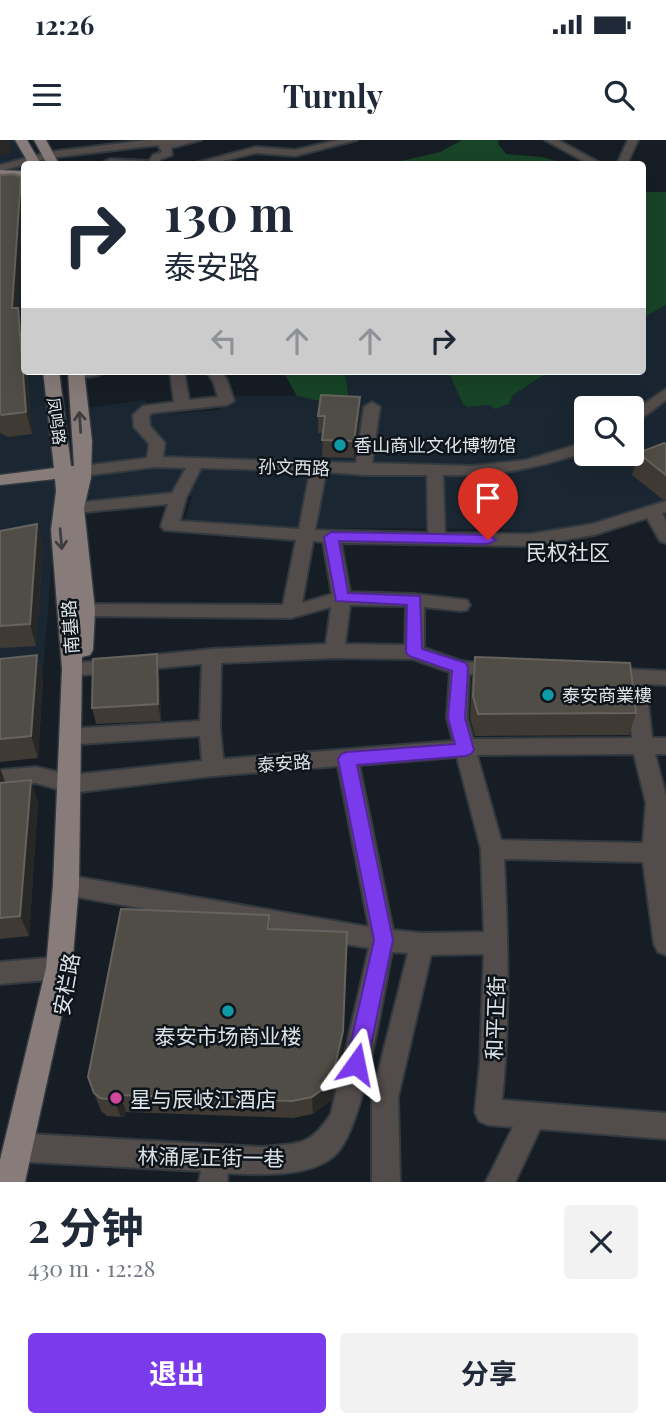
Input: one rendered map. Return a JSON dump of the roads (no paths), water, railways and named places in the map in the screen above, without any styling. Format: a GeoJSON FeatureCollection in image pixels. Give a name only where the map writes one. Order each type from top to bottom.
{"type":"FeatureCollection","features":[{"type":"Feature","properties":{"kind":"main road"},"geometry":{"type":"LineString","coordinates":[[21,140],[31,161]]}},
{"type":"Feature","properties":{"kind":"main road"},"geometry":{"type":"LineString","coordinates":[[0,172],[21,175]]}},
{"type":"Feature","properties":{"kind":"main road","name":"凤鸣路"},"geometry":{"type":"LineString","coordinates":[[52,375],[74,471]]}},
{"type":"Feature","properties":{"kind":"main road","name":"凤鸣路"},"geometry":{"type":"LineString","coordinates":[[74,471],[76,375]]}},
{"type":"Feature","properties":{"kind":"main road"},"geometry":{"type":"LineString","coordinates":[[74,471],[81,497],[75,508]]}},
{"type":"Feature","properties":{"kind":"main road","name":"孙文西路"},"geometry":{"type":"LineString","coordinates":[[0,480],[74,471]]}},
{"type":"Feature","properties":{"kind":"main road","name":"南基路"},"geometry":{"type":"LineString","coordinates":[[74,471],[61,507],[60,530],[73,669],[76,783]]}},
{"type":"Feature","properties":{"kind":"main road","name":"南基路"},"geometry":{"type":"LineString","coordinates":[[75,508],[85,610],[81,736],[76,783]]}},
{"type":"Feature","properties":{"kind":"main road","name":"安栏路"},"geometry":{"type":"LineString","coordinates":[[22,1182],[70,968],[77,887],[76,783]]}},
{"type":"Feature","properties":{"kind":"main road","name":"安栏路"},"geometry":{"type":"LineString","coordinates":[[10,1182],[59,968],[76,783]]}},
{"type":"Feature","properties":{"kind":"street"},"geometry":{"type":"LineString","coordinates":[[48,153],[168,147],[196,140]]}},
{"type":"Feature","properties":{"kind":"street"},"geometry":{"type":"LineString","coordinates":[[210,161],[256,150],[295,153],[321,143],[352,140]]}},
{"type":"Feature","properties":{"kind":"street"},"geometry":{"type":"LineString","coordinates":[[550,140],[590,161]]}},
{"type":"Feature","properties":{"kind":"street"},"geometry":{"type":"LineString","coordinates":[[623,161],[633,140]]}},
{"type":"Feature","properties":{"kind":"street"},"geometry":{"type":"LineString","coordinates":[[48,153],[61,141]]}},
{"type":"Feature","properties":{"kind":"street"},"geometry":{"type":"LineString","coordinates":[[168,147],[179,160]]}},
{"type":"Feature","properties":{"kind":"street"},"geometry":{"type":"LineString","coordinates":[[155,161],[168,147]]}},
{"type":"Feature","properties":{"kind":"street"},"geometry":{"type":"LineString","coordinates":[[48,153],[110,160]]}},
{"type":"Feature","properties":{"kind":"street"},"geometry":{"type":"LineString","coordinates":[[0,172],[21,167]]}},
{"type":"Feature","properties":{"kind":"street"},"geometry":{"type":"LineString","coordinates":[[178,375],[182,406]]}},
{"type":"Feature","properties":{"kind":"street"},"geometry":{"type":"LineString","coordinates":[[155,462],[157,443],[142,427],[141,415],[148,409],[227,401],[216,375]]}},
{"type":"Feature","properties":{"kind":"street"},"geometry":{"type":"LineString","coordinates":[[644,410],[666,393]]}},
{"type":"Feature","properties":{"kind":"street"},"geometry":{"type":"LineString","coordinates":[[363,470],[372,407]]}},
{"type":"Feature","properties":{"kind":"street","name":"孙文西路"},"geometry":{"type":"LineString","coordinates":[[74,471],[155,462],[435,472],[527,465],[574,451]]}},
{"type":"Feature","properties":{"kind":"street"},"geometry":{"type":"LineString","coordinates":[[196,463],[178,498],[170,526],[331,537],[530,540],[594,529],[659,508],[666,537]]}},
{"type":"Feature","properties":{"kind":"street"},"geometry":{"type":"LineString","coordinates":[[291,612],[318,468]]}},
{"type":"Feature","properties":{"kind":"street"},"geometry":{"type":"LineString","coordinates":[[435,472],[437,538]]}},
{"type":"Feature","properties":{"kind":"street"},"geometry":{"type":"LineString","coordinates":[[75,508],[178,498]]}},
{"type":"Feature","properties":{"kind":"street"},"geometry":{"type":"LineString","coordinates":[[331,537],[342,598],[334,651]]}},
{"type":"Feature","properties":{"kind":"street"},"geometry":{"type":"LineString","coordinates":[[85,610],[291,612],[342,598],[415,600],[461,605]]}},
{"type":"Feature","properties":{"kind":"street"},"geometry":{"type":"LineString","coordinates":[[414,652],[415,600]]}},
{"type":"Feature","properties":{"kind":"street"},"geometry":{"type":"LineString","coordinates":[[83,668],[212,656],[334,651],[414,652],[460,668],[487,669]]}},
{"type":"Feature","properties":{"kind":"street"},"geometry":{"type":"LineString","coordinates":[[212,656],[210,728],[213,768]]}},
{"type":"Feature","properties":{"kind":"street","name":"和平正街"},"geometry":{"type":"LineString","coordinates":[[460,668],[457,718],[492,849],[496,943],[493,1063],[488,1112],[666,1126]]}},
{"type":"Feature","properties":{"kind":"street"},"geometry":{"type":"LineString","coordinates":[[581,674],[666,678]]}},
{"type":"Feature","properties":{"kind":"street"},"geometry":{"type":"LineString","coordinates":[[635,677],[643,747],[661,803],[653,853],[666,940]]}},
{"type":"Feature","properties":{"kind":"street"},"geometry":{"type":"LineString","coordinates":[[81,736],[210,728]]}},
{"type":"Feature","properties":{"kind":"street","name":"泰安路"},"geometry":{"type":"LineString","coordinates":[[76,783],[213,768],[490,746],[666,746]]}},
{"type":"Feature","properties":{"kind":"street","name":"林涌尾正街一巷"},"geometry":{"type":"LineString","coordinates":[[30,1148],[214,1170],[302,1157],[326,1145],[343,1119],[346,1109],[383,940],[347,759]]}},
{"type":"Feature","properties":{"kind":"street"},"geometry":{"type":"LineString","coordinates":[[0,779],[36,775],[76,783]]}},
{"type":"Feature","properties":{"kind":"street"},"geometry":{"type":"LineString","coordinates":[[492,849],[653,853]]}},
{"type":"Feature","properties":{"kind":"street"},"geometry":{"type":"LineString","coordinates":[[77,887],[383,940],[422,944],[496,943]]}},
{"type":"Feature","properties":{"kind":"street"},"geometry":{"type":"LineString","coordinates":[[386,1182],[385,1097],[422,944]]}},
{"type":"Feature","properties":{"kind":"street"},"geometry":{"type":"LineString","coordinates":[[0,973],[59,968]]}},
{"type":"Feature","properties":{"kind":"street"},"geometry":{"type":"LineString","coordinates":[[500,1182],[533,1115]]}},
{"type":"Feature","properties":{"kind":"place","name":"香山商业文化博物馆"},"geometry":{"type":"Point","coordinates":[340,445]}},
{"type":"Feature","properties":{"kind":"place","name":"泰安商業樓"},"geometry":{"type":"Point","coordinates":[548,695]}},
{"type":"Feature","properties":{"kind":"place","name":"泰安市场商业楼"},"geometry":{"type":"Point","coordinates":[228,1011]}},
{"type":"Feature","properties":{"kind":"place","name":"星与辰岐江酒店"},"geometry":{"type":"Point","coordinates":[116,1098]}},
{"type":"Feature","properties":{"kind":"district","name":"民权社区"},"geometry":{"type":"Point","coordinates":[568,551]}}]}
